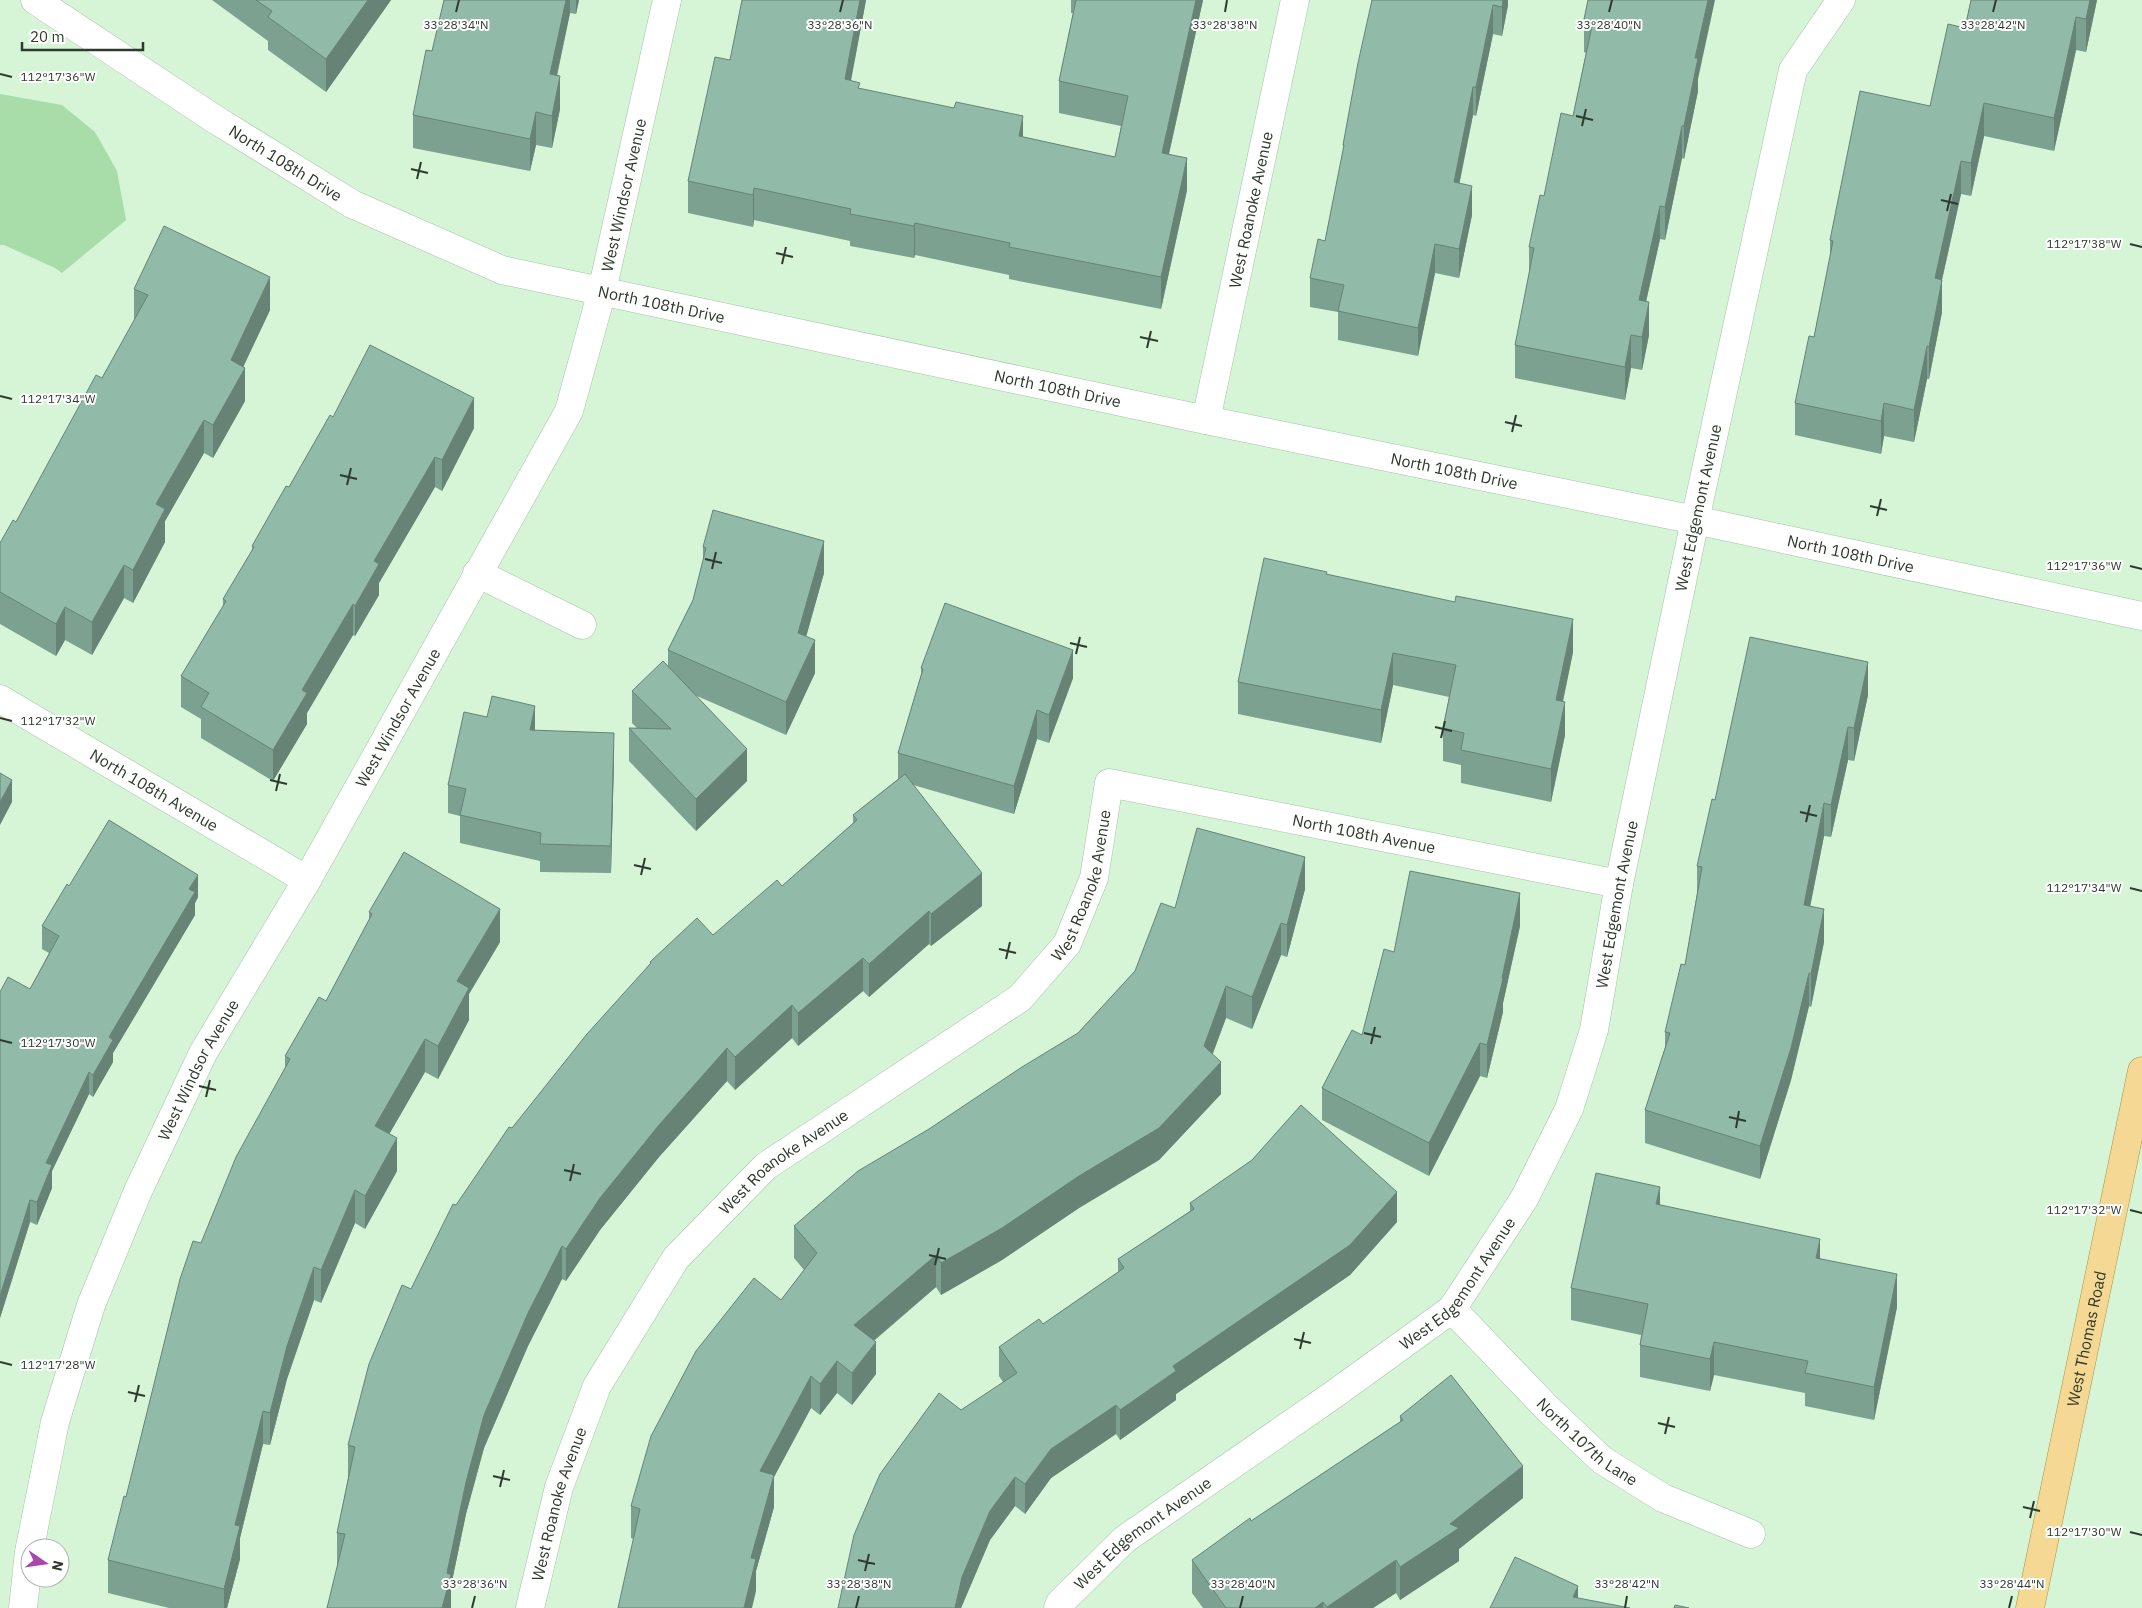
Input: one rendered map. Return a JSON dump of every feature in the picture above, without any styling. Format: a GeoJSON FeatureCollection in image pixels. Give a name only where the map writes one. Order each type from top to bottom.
{"type":"FeatureCollection","features":[{"type":"Feature","properties":{"kind":"main road","name":"West Thomas Road"},"geometry":{"type":"LineString","coordinates":[[2030,1608],[2138,1110],[2142,1070]]}},
{"type":"Feature","properties":{"kind":"street","name":"North 108th Drive"},"geometry":{"type":"LineString","coordinates":[[35,0],[213,118],[352,204],[502,270],[1206,420],[1695,520],[2142,616]]}},
{"type":"Feature","properties":{"kind":"street","name":"West Windsor Avenue"},"geometry":{"type":"LineString","coordinates":[[23,1608],[29,1552],[55,1422],[91,1304],[138,1191],[202,1053],[308,880],[477,573],[569,411],[602,291],[667,0]]}},
{"type":"Feature","properties":{"kind":"street","name":"West Roanoke Avenue"},"geometry":{"type":"LineString","coordinates":[[1206,420],[1295,0]]}},
{"type":"Feature","properties":{"kind":"street","name":"West Edgemont Avenue"},"geometry":{"type":"LineString","coordinates":[[1058,1608],[1060,1603],[1125,1539],[1325,1401],[1452,1309],[1524,1199],[1569,1110],[1594,1030],[1618,884],[1793,70],[1840,0]]}},
{"type":"Feature","properties":{"kind":"street"},"geometry":{"type":"LineString","coordinates":[[477,573],[582,626]]}},
{"type":"Feature","properties":{"kind":"street","name":"North 108th Avenue"},"geometry":{"type":"LineString","coordinates":[[0,699],[308,880]]}},
{"type":"Feature","properties":{"kind":"street","name":"West Roanoke Avenue"},"geometry":{"type":"LineString","coordinates":[[530,1608],[559,1487],[597,1386],[676,1258],[766,1166],[1020,998],[1067,944],[1094,878],[1109,783]]}},
{"type":"Feature","properties":{"kind":"street","name":"North 108th Avenue"},"geometry":{"type":"LineString","coordinates":[[1109,783],[1618,884]]}},
{"type":"Feature","properties":{"kind":"street","name":"North 107th Lane"},"geometry":{"type":"LineString","coordinates":[[1452,1309],[1547,1408],[1602,1460],[1663,1498],[1751,1534]]}},
{"type":"Feature","properties":{"kind":"green space"},"geometry":{"type":"Polygon","coordinates":[[[0,94],[62,105],[95,132],[117,171],[126,220],[62,273],[55,268],[4,245],[0,245],[0,94]]]}},
{"type":"Feature","properties":{"kind":"building"},"geometry":{"type":"Polygon","coordinates":[[[256,0],[368,0],[326,59],[268,17],[272,11],[256,0]]]}},
{"type":"Feature","properties":{"kind":"building"},"geometry":{"type":"Polygon","coordinates":[[[444,0],[566,0],[550,74],[560,76],[552,116],[536,112],[530,139],[413,115],[426,50],[432,51],[444,0]]]}},
{"type":"Feature","properties":{"kind":"building"},"geometry":{"type":"Polygon","coordinates":[[[742,0],[860,0],[845,79],[860,83],[858,88],[954,108],[956,102],[1023,116],[1019,136],[1115,157],[1128,96],[1059,81],[1076,0],[1196,0],[1162,153],[1187,158],[1161,277],[1009,247],[1010,243],[915,223],[914,226],[850,214],[851,209],[754,188],[753,195],[688,181],[715,57],[730,60],[742,0]]]}},
{"type":"Feature","properties":{"kind":"building"},"geometry":{"type":"Polygon","coordinates":[[[1372,0],[1503,0],[1502,7],[1493,5],[1476,87],[1473,87],[1454,182],[1472,186],[1459,249],[1435,244],[1418,328],[1338,311],[1344,285],[1310,278],[1318,239],[1325,241],[1358,63],[1372,0]]]}},
{"type":"Feature","properties":{"kind":"building"},"geometry":{"type":"Polygon","coordinates":[[[1588,0],[1708,0],[1695,58],[1698,58],[1684,126],[1682,126],[1665,207],[1660,206],[1639,300],[1649,302],[1642,337],[1631,335],[1625,367],[1515,345],[1534,248],[1529,247],[1540,195],[1544,196],[1561,113],[1573,116],[1593,21],[1584,19],[1588,0]]]}},
{"type":"Feature","properties":{"kind":"building"},"geometry":{"type":"Polygon","coordinates":[[[1971,0],[2090,0],[2086,19],[2076,17],[2054,118],[1984,103],[1971,163],[1961,161],[1935,278],[1942,280],[1914,410],[1884,403],[1881,421],[1795,403],[1809,336],[1814,337],[1833,241],[1830,240],[1860,91],[1930,106],[1948,24],[1965,28],[1971,0]]]}},
{"type":"Feature","properties":{"kind":"building"},"geometry":{"type":"Polygon","coordinates":[[[164,226],[270,277],[231,360],[245,368],[213,425],[204,420],[156,504],[165,509],[133,570],[124,565],[92,622],[65,607],[56,624],[0,592],[0,543],[13,520],[16,522],[96,375],[102,378],[148,295],[134,289],[164,226]]]}},
{"type":"Feature","properties":{"kind":"building"},"geometry":{"type":"Polygon","coordinates":[[[370,345],[474,398],[442,460],[435,457],[374,561],[379,564],[302,690],[307,693],[273,750],[201,707],[209,693],[181,676],[226,601],[223,599],[254,547],[252,546],[286,486],[289,487],[330,415],[333,417],[370,345]]]}},
{"type":"Feature","properties":{"kind":"building"},"geometry":{"type":"Polygon","coordinates":[[[713,510],[824,541],[798,633],[815,640],[786,702],[668,650],[693,600],[706,548],[703,547],[713,510]]]}},
{"type":"Feature","properties":{"kind":"building"},"geometry":{"type":"Polygon","coordinates":[[[1264,558],[1327,572],[1326,574],[1455,602],[1456,596],[1573,619],[1556,700],[1565,702],[1551,769],[1461,750],[1464,733],[1443,728],[1456,665],[1393,653],[1381,710],[1238,682],[1264,558]]]}},
{"type":"Feature","properties":{"kind":"building"},"geometry":{"type":"Polygon","coordinates":[[[945,603],[1073,650],[1049,715],[1037,710],[1014,786],[898,753],[923,669],[921,668],[945,603]]]}},
{"type":"Feature","properties":{"kind":"building"},"geometry":{"type":"Polygon","coordinates":[[[1750,637],[1868,662],[1854,728],[1848,727],[1831,805],[1824,803],[1804,905],[1824,909],[1811,974],[1809,973],[1791,1048],[1760,1146],[1645,1110],[1670,1033],[1665,1032],[1681,964],[1685,965],[1702,867],[1697,866],[1712,799],[1715,800],[1750,637]]]}},
{"type":"Feature","properties":{"kind":"building"},"geometry":{"type":"Polygon","coordinates":[[[663,661],[747,749],[696,799],[629,728],[671,729],[632,691],[663,661]]]}},
{"type":"Feature","properties":{"kind":"building"},"geometry":{"type":"Polygon","coordinates":[[[492,696],[535,706],[530,730],[614,733],[611,846],[540,844],[541,833],[460,815],[466,789],[448,785],[464,712],[487,717],[492,696]]]}},
{"type":"Feature","properties":{"kind":"building"},"geometry":{"type":"Polygon","coordinates":[[[0,773],[12,780],[0,802],[0,773]]]}},
{"type":"Feature","properties":{"kind":"building"},"geometry":{"type":"Polygon","coordinates":[[[905,774],[982,873],[931,914],[929,911],[869,964],[863,958],[798,1013],[792,1005],[735,1057],[727,1048],[659,1125],[600,1198],[566,1249],[562,1246],[528,1313],[484,1415],[466,1482],[447,1573],[451,1575],[442,1608],[327,1608],[345,1534],[337,1533],[355,1447],[348,1445],[369,1364],[402,1285],[411,1289],[453,1204],[456,1205],[509,1127],[512,1128],[587,1034],[650,962],[697,918],[713,935],[777,880],[782,886],[857,820],[853,815],[905,774]]]}},
{"type":"Feature","properties":{"kind":"building"},"geometry":{"type":"Polygon","coordinates":[[[109,820],[198,875],[189,889],[195,892],[109,1037],[113,1040],[93,1075],[89,1072],[46,1163],[52,1165],[37,1202],[30,1200],[0,1296],[0,992],[8,977],[30,989],[59,936],[42,926],[109,820]]]}},
{"type":"Feature","properties":{"kind":"building"},"geometry":{"type":"Polygon","coordinates":[[[1197,828],[1305,857],[1287,925],[1281,923],[1252,997],[1226,986],[1204,1046],[1221,1062],[1159,1128],[1079,1176],[1002,1228],[941,1263],[936,1255],[854,1325],[876,1342],[852,1373],[837,1361],[820,1384],[811,1376],[760,1471],[774,1475],[751,1558],[756,1559],[744,1608],[618,1608],[640,1509],[631,1506],[651,1436],[696,1351],[754,1278],[781,1300],[817,1253],[794,1226],[858,1171],[929,1129],[1022,1067],[1078,1033],[1135,971],[1161,903],[1175,908],[1197,828]]]}},
{"type":"Feature","properties":{"kind":"building"},"geometry":{"type":"Polygon","coordinates":[[[404,852],[500,909],[457,981],[469,988],[438,1046],[425,1039],[375,1126],[397,1138],[365,1196],[355,1190],[321,1270],[314,1267],[287,1346],[270,1413],[263,1411],[235,1525],[240,1526],[224,1589],[108,1560],[124,1496],[126,1497],[180,1279],[193,1241],[201,1243],[236,1157],[290,1059],[285,1056],[319,997],[326,1001],[372,914],[369,912],[404,852]]]}},
{"type":"Feature","properties":{"kind":"building"},"geometry":{"type":"Polygon","coordinates":[[[1410,871],[1520,893],[1503,979],[1487,1045],[1480,1043],[1429,1143],[1322,1088],[1352,1030],[1362,1035],[1384,949],[1394,952],[1410,871]]]}},
{"type":"Feature","properties":{"kind":"building"},"geometry":{"type":"Polygon","coordinates":[[[1301,1105],[1397,1192],[1350,1245],[1173,1366],[1176,1371],[1120,1410],[1116,1405],[1051,1449],[1025,1484],[1015,1477],[990,1511],[962,1577],[955,1608],[838,1608],[854,1535],[880,1474],[939,1393],[961,1410],[1017,1373],[999,1347],[1039,1319],[1043,1324],[1124,1268],[1118,1259],[1194,1209],[1190,1203],[1252,1160],[1301,1105]]]}},
{"type":"Feature","properties":{"kind":"building"},"geometry":{"type":"Polygon","coordinates":[[[1596,1173],[1660,1187],[1656,1204],[1820,1239],[1816,1258],[1897,1274],[1874,1387],[1805,1373],[1808,1361],[1714,1342],[1710,1359],[1640,1345],[1648,1304],[1571,1288],[1596,1173]]]}},
{"type":"Feature","properties":{"kind":"building"},"geometry":{"type":"Polygon","coordinates":[[[1451,1375],[1523,1466],[1450,1524],[1459,1528],[1400,1567],[1396,1560],[1327,1607],[1323,1602],[1315,1608],[1226,1608],[1192,1560],[1250,1518],[1251,1521],[1403,1420],[1400,1416],[1451,1375]]]}},
{"type":"Feature","properties":{"kind":"building"},"geometry":{"type":"Polygon","coordinates":[[[1515,1557],[1578,1586],[1573,1597],[1630,1608],[1490,1608],[1515,1557]]]}},
{"type":"Feature","properties":{"kind":"building"},"geometry":{"type":"Polygon","coordinates":[[[1675,1605],[1689,1608],[1674,1608],[1675,1605]]]}}]}
